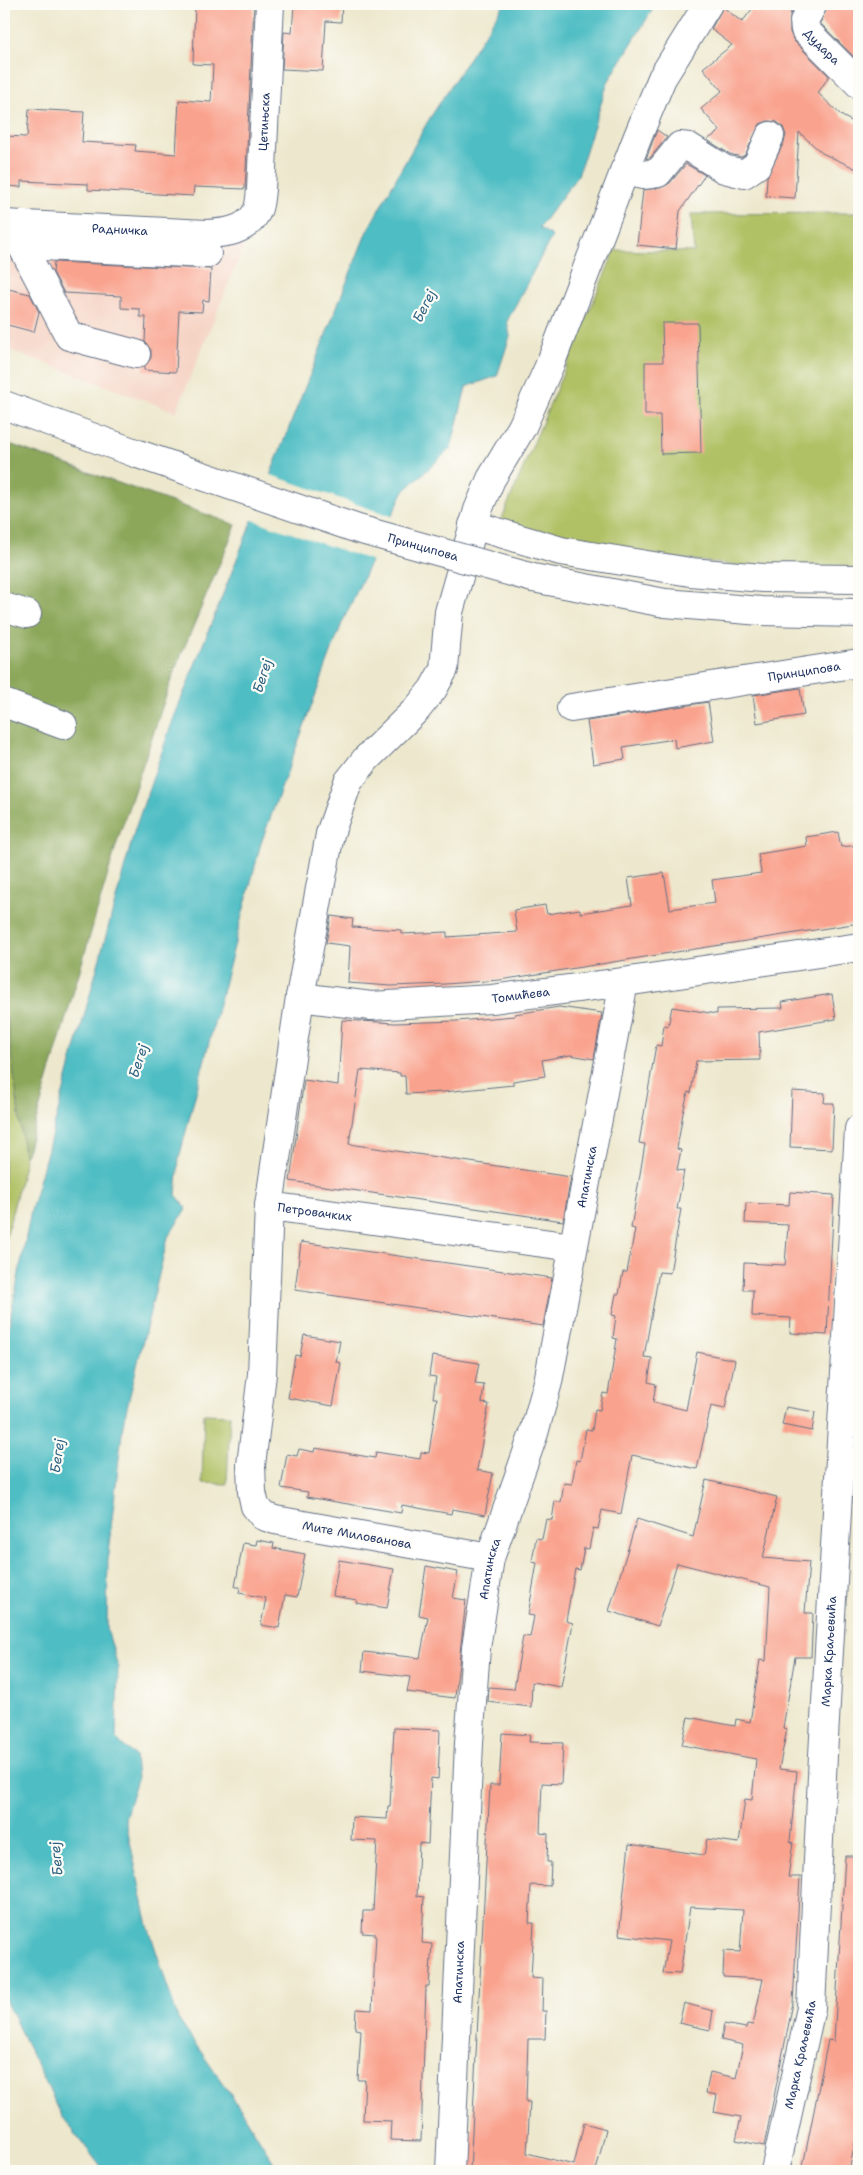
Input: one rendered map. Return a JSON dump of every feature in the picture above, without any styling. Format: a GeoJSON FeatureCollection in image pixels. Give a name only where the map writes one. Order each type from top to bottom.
{"type":"FeatureCollection","features":[{"type":"Feature","properties":{"kind":"street","name":"Цетињска"},"geometry":{"type":"LineString","coordinates":[[237,230],[257,212],[261,190],[270,4]]}},
{"type":"Feature","properties":{"kind":"street"},"geometry":{"type":"LineString","coordinates":[[269,1206],[300,997],[330,834],[348,782],[366,759],[417,709],[433,689],[444,668],[449,612],[472,525],[491,479],[522,427],[551,362],[624,171],[662,78],[708,4]]}},
{"type":"Feature","properties":{"kind":"street","name":"Дудара"},"geometry":{"type":"LineString","coordinates":[[813,4],[804,21],[805,30],[859,84]]}},
{"type":"Feature","properties":{"kind":"street"},"geometry":{"type":"LineString","coordinates":[[624,171],[643,175],[658,174],[680,146],[689,147],[724,169],[744,174],[757,165],[770,136]]}},
{"type":"Feature","properties":{"kind":"street","name":"Радничка"},"geometry":{"type":"LineString","coordinates":[[12,231],[207,234],[237,230]]}},
{"type":"Feature","properties":{"kind":"street"},"geometry":{"type":"LineString","coordinates":[[12,231],[207,254]]}},
{"type":"Feature","properties":{"kind":"street"},"geometry":{"type":"LineString","coordinates":[[12,231],[69,336],[136,354]]}},
{"type":"Feature","properties":{"kind":"street","name":"Принципова"},"geometry":{"type":"LineString","coordinates":[[4,405],[138,454],[358,529],[533,578],[665,603],[762,611],[859,613]]}},
{"type":"Feature","properties":{"kind":"street"},"geometry":{"type":"LineString","coordinates":[[472,525],[561,551],[690,572],[763,578],[859,579]]}},
{"type":"Feature","properties":{"kind":"street","name":"Принципова"},"geometry":{"type":"LineString","coordinates":[[572,708],[859,663]]}},
{"type":"Feature","properties":{"kind":"street"},"geometry":{"type":"LineString","coordinates":[[4,703],[63,725]]}},
{"type":"Feature","properties":{"kind":"street","name":"Томићева"},"geometry":{"type":"LineString","coordinates":[[300,997],[371,1006],[492,999],[624,982],[859,947]]}},
{"type":"Feature","properties":{"kind":"street","name":"Апатинска"},"geometry":{"type":"LineString","coordinates":[[450,2171],[472,1690],[476,1648],[490,1558],[534,1433],[546,1390],[624,982]]}},
{"type":"Feature","properties":{"kind":"street","name":"Марка Краљевића"},"geometry":{"type":"LineString","coordinates":[[774,2171],[811,2008],[823,1755],[859,1129]]}},
{"type":"Feature","properties":{"kind":"street","name":"Петровачких"},"geometry":{"type":"LineString","coordinates":[[251,1480],[252,1452],[262,1374],[269,1206],[573,1248]]}},
{"type":"Feature","properties":{"kind":"street","name":"Мите Милованова"},"geometry":{"type":"LineString","coordinates":[[251,1480],[255,1506],[263,1516],[268,1518],[490,1558]]}},
{"type":"Feature","properties":{"kind":"shaded area"},"geometry":{"type":"Polygon","coordinates":[[[4,233],[244,246],[176,412],[4,348],[4,233]]]}},
{"type":"Feature","properties":{"kind":"green space"},"geometry":{"type":"Polygon","coordinates":[[[859,213],[859,570],[766,569],[592,548],[500,523],[615,250],[694,252],[691,214],[859,213]]]}},
{"type":"Feature","properties":{"kind":"green space"},"geometry":{"type":"Polygon","coordinates":[[[4,442],[236,525],[174,672],[119,836],[26,1155],[24,1156],[7,1018],[4,1015],[4,442]]]}},
{"type":"Feature","properties":{"kind":"green space"},"geometry":{"type":"Polygon","coordinates":[[[4,1015],[7,1018],[25,1160],[4,1246],[4,1015]]]}},
{"type":"Feature","properties":{"kind":"green space"},"geometry":{"type":"Polygon","coordinates":[[[204,1414],[230,1415],[227,1484],[202,1483],[204,1414]]]}},
{"type":"Feature","properties":{"kind":"water","name":"Бегеј"},"geometry":{"type":"Polygon","coordinates":[[[504,4],[656,4],[608,82],[578,175],[539,228],[552,236],[507,321],[510,336],[497,376],[466,387],[451,448],[403,492],[342,623],[261,843],[179,1158],[176,1195],[187,1208],[168,1237],[123,1424],[108,1553],[107,1629],[118,1667],[116,1739],[135,1756],[137,1779],[125,1818],[148,1926],[178,2019],[244,2114],[279,2171],[104,2171],[62,2116],[4,1998],[4,1351],[31,1211],[135,829],[173,720],[367,231],[428,121],[504,4]]]}},
{"type":"Feature","properties":{"kind":"pier"},"geometry":{"type":"Polygon","coordinates":[[[268,474],[394,517],[373,561],[250,519],[268,474]]]}},
{"type":"Feature","properties":{"kind":"building"},"geometry":{"type":"Polygon","coordinates":[[[195,4],[254,4],[245,189],[194,187],[193,196],[88,190],[88,184],[21,181],[21,187],[4,186],[4,136],[27,137],[29,109],[84,112],[82,142],[136,145],[135,151],[176,154],[179,100],[211,102],[213,65],[193,64],[195,4]]]}},
{"type":"Feature","properties":{"kind":"building"},"geometry":{"type":"Polygon","coordinates":[[[294,4],[342,4],[341,22],[326,21],[323,71],[282,69],[284,32],[292,33],[294,4]]]}},
{"type":"Feature","properties":{"kind":"building"},"geometry":{"type":"Polygon","coordinates":[[[756,4],[795,4],[790,14],[790,32],[794,41],[829,76],[818,93],[842,116],[859,125],[859,170],[822,153],[799,132],[795,198],[766,196],[767,177],[786,135],[783,127],[777,122],[768,121],[760,124],[745,155],[741,157],[730,154],[707,140],[720,131],[701,109],[722,91],[703,68],[732,45],[711,29],[723,7],[742,22],[756,4]]]}},
{"type":"Feature","properties":{"kind":"building"},"geometry":{"type":"Polygon","coordinates":[[[829,4],[847,4],[858,10],[856,15],[859,17],[859,59],[854,57],[820,23],[829,4]]]}},
{"type":"Feature","properties":{"kind":"building"},"geometry":{"type":"Polygon","coordinates":[[[657,130],[667,137],[650,158],[646,159],[657,130]]]}},
{"type":"Feature","properties":{"kind":"building"},"geometry":{"type":"Polygon","coordinates":[[[686,164],[705,175],[680,211],[676,249],[637,245],[643,190],[660,188],[670,183],[686,164]]]}},
{"type":"Feature","properties":{"kind":"building"},"geometry":{"type":"Polygon","coordinates":[[[54,262],[211,269],[209,301],[203,300],[202,312],[179,311],[176,372],[144,370],[144,367],[151,358],[151,350],[145,342],[146,317],[140,317],[140,309],[121,308],[121,296],[64,293],[53,272],[54,262]]]}},
{"type":"Feature","properties":{"kind":"building"},"geometry":{"type":"Polygon","coordinates":[[[4,288],[30,294],[39,312],[34,332],[4,324],[4,288]]]}},
{"type":"Feature","properties":{"kind":"building"},"geometry":{"type":"Polygon","coordinates":[[[662,323],[698,323],[701,453],[661,454],[660,415],[645,415],[645,362],[663,362],[662,323]]]}},
{"type":"Feature","properties":{"kind":"building"},"geometry":{"type":"Polygon","coordinates":[[[800,688],[804,715],[757,723],[753,695],[800,688]]]}},
{"type":"Feature","properties":{"kind":"building"},"geometry":{"type":"Polygon","coordinates":[[[708,702],[714,741],[675,748],[674,739],[623,747],[625,759],[593,764],[587,721],[708,702]]]}},
{"type":"Feature","properties":{"kind":"building"},"geometry":{"type":"Polygon","coordinates":[[[838,832],[841,847],[859,845],[859,923],[500,980],[445,984],[391,986],[348,983],[350,946],[326,943],[331,916],[353,919],[352,927],[401,930],[401,934],[447,932],[447,937],[517,932],[514,910],[545,905],[547,914],[580,909],[580,913],[632,905],[628,878],[664,873],[670,909],[715,903],[712,880],[761,873],[758,854],[807,846],[806,837],[838,832]]]}},
{"type":"Feature","properties":{"kind":"building"},"geometry":{"type":"Polygon","coordinates":[[[832,994],[836,1019],[759,1032],[760,1060],[696,1061],[691,1093],[688,1092],[677,1149],[681,1150],[677,1170],[684,1171],[677,1209],[681,1209],[670,1273],[659,1272],[644,1357],[652,1358],[648,1382],[656,1384],[653,1402],[686,1410],[697,1352],[735,1360],[725,1409],[711,1406],[697,1469],[632,1455],[621,1514],[602,1510],[598,1529],[593,1528],[589,1549],[584,1548],[580,1570],[575,1569],[566,1621],[573,1623],[561,1687],[532,1682],[531,1707],[488,1702],[489,1687],[514,1689],[523,1636],[530,1637],[534,1616],[528,1615],[537,1563],[532,1562],[536,1538],[542,1539],[546,1519],[552,1520],[555,1501],[561,1502],[564,1483],[572,1484],[576,1460],[580,1461],[586,1429],[592,1430],[595,1409],[600,1410],[603,1393],[608,1394],[617,1339],[613,1338],[616,1316],[612,1315],[616,1294],[619,1294],[623,1272],[627,1272],[635,1229],[631,1228],[645,1144],[639,1143],[656,1045],[661,1046],[664,1025],[668,1026],[672,1007],[717,1014],[717,1009],[783,1008],[782,1002],[832,994]]]}},
{"type":"Feature","properties":{"kind":"building"},"geometry":{"type":"Polygon","coordinates":[[[559,1007],[602,1013],[594,1059],[570,1055],[542,1060],[545,1076],[513,1081],[513,1085],[406,1094],[405,1076],[400,1076],[400,1073],[360,1070],[349,1144],[571,1177],[563,1221],[290,1181],[304,1080],[338,1085],[342,1020],[395,1023],[457,1021],[515,1016],[515,1014],[559,1007]]]}},
{"type":"Feature","properties":{"kind":"building"},"geometry":{"type":"Polygon","coordinates":[[[792,1091],[825,1093],[824,1103],[834,1103],[832,1149],[790,1147],[792,1091]]]}},
{"type":"Feature","properties":{"kind":"building"},"geometry":{"type":"Polygon","coordinates":[[[790,1192],[834,1195],[827,1335],[790,1333],[791,1318],[752,1316],[753,1290],[743,1290],[744,1263],[785,1265],[788,1225],[745,1223],[746,1203],[789,1205],[790,1192]]]}},
{"type":"Feature","properties":{"kind":"building"},"geometry":{"type":"Polygon","coordinates":[[[301,1242],[552,1278],[543,1326],[295,1290],[301,1242]]]}},
{"type":"Feature","properties":{"kind":"building"},"geometry":{"type":"Polygon","coordinates":[[[304,1335],[340,1341],[336,1362],[341,1363],[333,1406],[288,1398],[295,1355],[300,1356],[304,1335]]]}},
{"type":"Feature","properties":{"kind":"building"},"geometry":{"type":"Polygon","coordinates":[[[432,1356],[479,1363],[475,1384],[484,1385],[482,1403],[489,1404],[477,1470],[493,1473],[485,1515],[452,1509],[451,1514],[402,1505],[401,1513],[307,1497],[308,1492],[281,1488],[287,1454],[297,1456],[299,1449],[314,1452],[315,1448],[375,1458],[376,1452],[420,1459],[421,1452],[429,1453],[437,1398],[433,1398],[436,1377],[429,1376],[432,1356]]]}},
{"type":"Feature","properties":{"kind":"building"},"geometry":{"type":"Polygon","coordinates":[[[786,1407],[815,1412],[812,1431],[782,1425],[786,1407]]]}},
{"type":"Feature","properties":{"kind":"building"},"geometry":{"type":"Polygon","coordinates":[[[706,1480],[777,1497],[763,1558],[809,1562],[805,1613],[813,1613],[811,1657],[795,1657],[783,1728],[787,1729],[779,1769],[797,1771],[790,1842],[793,1843],[788,1877],[800,1877],[793,2003],[764,2146],[736,2140],[741,2117],[714,2112],[717,2095],[706,2093],[710,2072],[736,2078],[743,2045],[721,2040],[724,2024],[746,2028],[747,2024],[753,2025],[763,1979],[723,1977],[724,1951],[740,1952],[743,1910],[690,1907],[680,1974],[663,1973],[669,1941],[619,1935],[629,1844],[704,1855],[707,1839],[739,1843],[745,1799],[752,1800],[756,1759],[682,1745],[688,1717],[735,1726],[736,1719],[750,1722],[760,1660],[766,1661],[770,1587],[677,1563],[658,1626],[609,1611],[637,1519],[693,1537],[706,1480]]]}},
{"type":"Feature","properties":{"kind":"building"},"geometry":{"type":"Polygon","coordinates":[[[257,1540],[274,1543],[273,1548],[305,1554],[297,1597],[285,1595],[279,1628],[261,1625],[266,1598],[239,1593],[240,1587],[235,1587],[243,1543],[256,1545],[257,1540]]]}},
{"type":"Feature","properties":{"kind":"building"},"geometry":{"type":"Polygon","coordinates":[[[339,1560],[394,1569],[387,1608],[356,1603],[357,1600],[333,1596],[339,1560]]]}},
{"type":"Feature","properties":{"kind":"building"},"geometry":{"type":"Polygon","coordinates":[[[426,1566],[458,1572],[453,1598],[466,1600],[455,1698],[407,1692],[410,1677],[362,1671],[364,1652],[420,1658],[428,1617],[419,1615],[426,1566]]]}},
{"type":"Feature","properties":{"kind":"building"},"geometry":{"type":"Polygon","coordinates":[[[394,1728],[440,1730],[438,1779],[431,1778],[428,1844],[419,1843],[417,1896],[424,1897],[422,1943],[432,1944],[429,1986],[426,1986],[421,2141],[390,2140],[391,2121],[363,2120],[365,2080],[358,2080],[361,2030],[355,2029],[356,2009],[372,2010],[376,1934],[362,1933],[363,1911],[373,1911],[377,1841],[351,1840],[352,1817],[387,1819],[388,1806],[390,1806],[394,1728]]]}},
{"type":"Feature","properties":{"kind":"building"},"geometry":{"type":"Polygon","coordinates":[[[502,1733],[530,1735],[529,1742],[563,1743],[561,1784],[542,1783],[540,1833],[548,1834],[547,1862],[551,1862],[550,1886],[531,1885],[529,1923],[534,1923],[531,1978],[543,1979],[542,2011],[546,2011],[545,2039],[528,2039],[526,2102],[530,2102],[527,2153],[574,2165],[584,2123],[606,2129],[596,2171],[470,2171],[490,1785],[499,1785],[502,1733]]]}},
{"type":"Feature","properties":{"kind":"building"},"geometry":{"type":"Polygon","coordinates":[[[845,1856],[859,1856],[859,2139],[856,2138],[849,2171],[802,2171],[828,2040],[834,2041],[845,1856]]]}},
{"type":"Feature","properties":{"kind":"building"},"geometry":{"type":"Polygon","coordinates":[[[684,2003],[713,2011],[710,2030],[679,2023],[684,2003]]]}}]}
